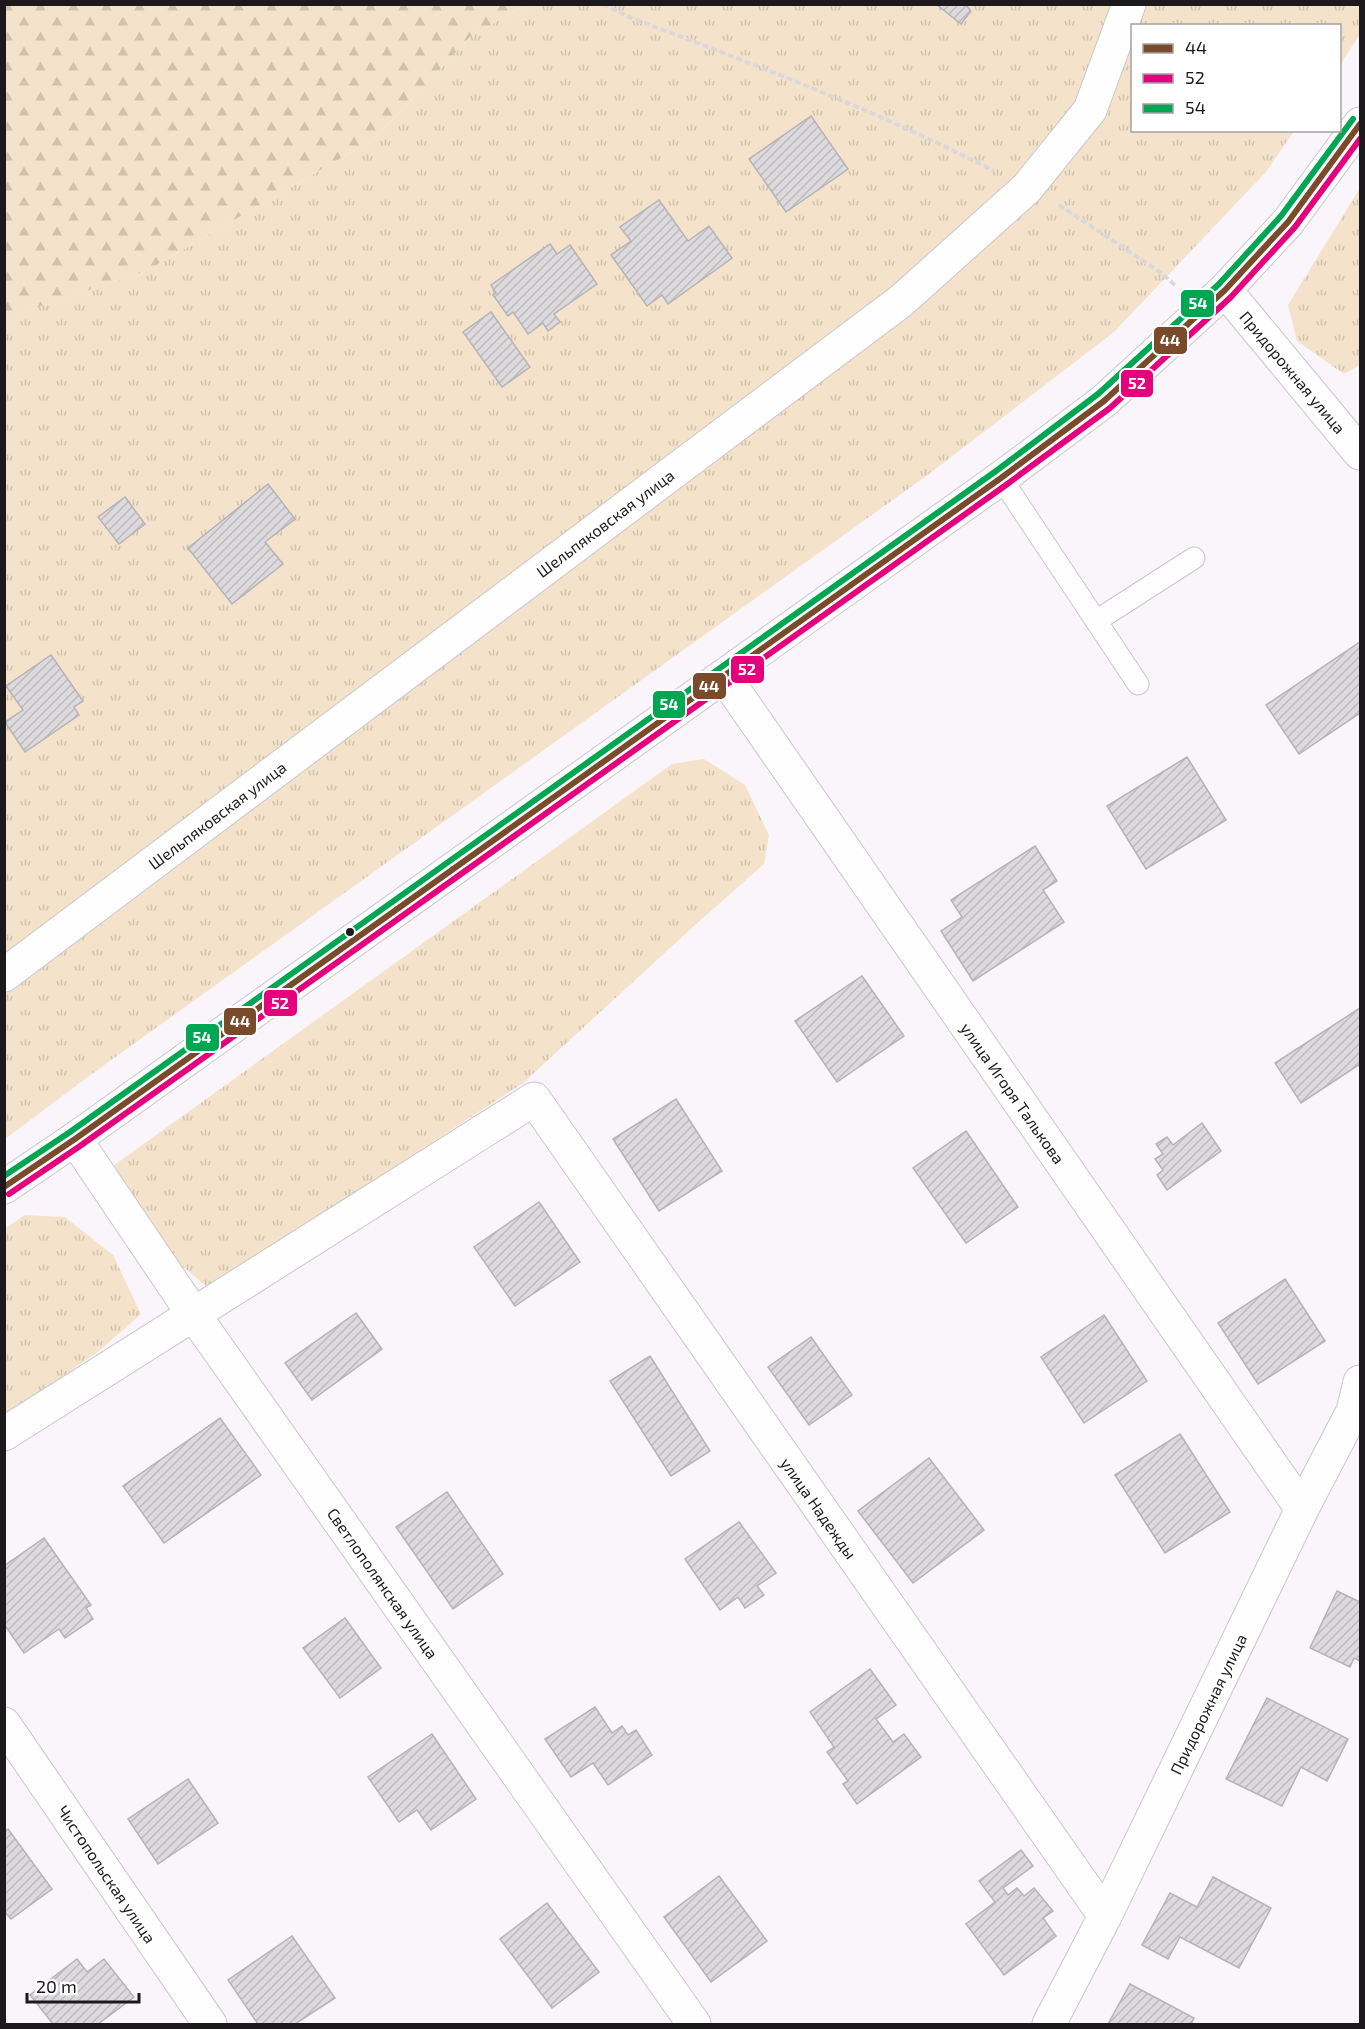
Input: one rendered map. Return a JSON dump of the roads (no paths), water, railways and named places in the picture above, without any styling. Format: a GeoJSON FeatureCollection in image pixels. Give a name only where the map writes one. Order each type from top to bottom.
{"type":"FeatureCollection","features":[{"type":"Feature","properties":{"kind":"street","name":"Шельпяковская улица"},"geometry":{"type":"LineString","coordinates":[[4,975],[901,301],[1027,188],[1090,110],[1129,4]]}},
{"type":"Feature","properties":{"kind":"street"},"geometry":{"type":"LineString","coordinates":[[4,1187],[75,1139],[1002,478],[1104,401],[1214,301],[1288,222],[1360,124]]}},
{"type":"Feature","properties":{"kind":"street","name":"Придорожная улица"},"geometry":{"type":"LineString","coordinates":[[1214,301],[1360,453]]}},
{"type":"Feature","properties":{"kind":"street","name":"улица Игоря Талькова"},"geometry":{"type":"LineString","coordinates":[[724,676],[1302,1509]]}},
{"type":"Feature","properties":{"kind":"street","name":"улица Надежды"},"geometry":{"type":"LineString","coordinates":[[194,1315],[534,1099],[1105,1916]]}},
{"type":"Feature","properties":{"kind":"street","name":"Светлополянская улица"},"geometry":{"type":"LineString","coordinates":[[75,1139],[194,1315],[694,2025]]}},
{"type":"Feature","properties":{"kind":"street"},"geometry":{"type":"LineString","coordinates":[[4,1434],[194,1315]]}},
{"type":"Feature","properties":{"kind":"street","name":"Придорожная улица"},"geometry":{"type":"LineString","coordinates":[[1049,2025],[1105,1916],[1302,1509],[1353,1411],[1360,1382]]}},
{"type":"Feature","properties":{"kind":"street","name":"Чистопольская улица"},"geometry":{"type":"LineString","coordinates":[[4,1724],[210,2025]]}},
{"type":"Feature","properties":{"kind":"lane"},"geometry":{"type":"LineString","coordinates":[[1002,478],[1138,684]]}},
{"type":"Feature","properties":{"kind":"lane"},"geometry":{"type":"LineString","coordinates":[[1096,621],[1194,558]]}}]}
